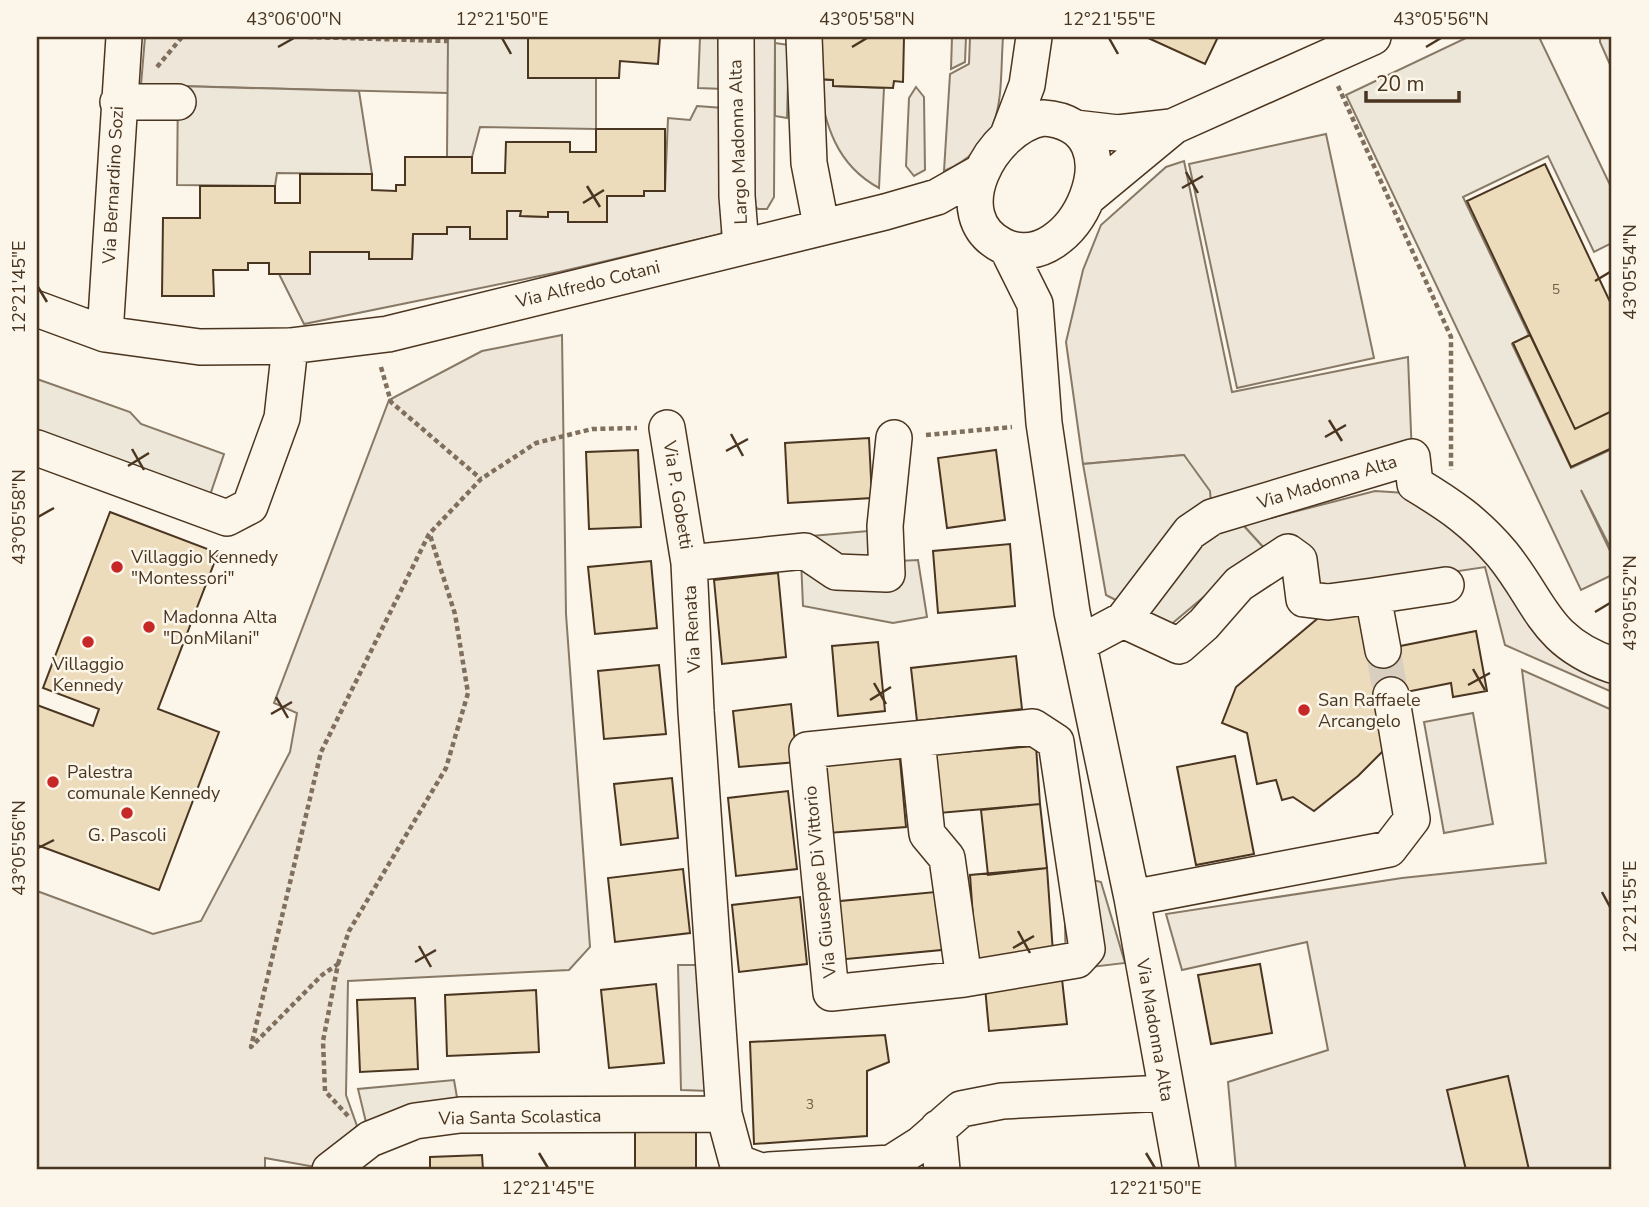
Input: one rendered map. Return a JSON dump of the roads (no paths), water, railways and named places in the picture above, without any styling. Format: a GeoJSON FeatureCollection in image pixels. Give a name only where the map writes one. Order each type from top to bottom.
{"type":"FeatureCollection","features":[{"type":"Feature","properties":{"kind":"street","name":"Via Bernardino Sozi"},"geometry":{"type":"LineString","coordinates":[[105,334],[124,37]]}},
{"type":"Feature","properties":{"kind":"street","name":"Largo Madonna Alta"},"geometry":{"type":"LineString","coordinates":[[736,37],[737,196],[741,246]]}},
{"type":"Feature","properties":{"kind":"street"},"geometry":{"type":"LineString","coordinates":[[804,37],[809,163],[821,225]]}},
{"type":"Feature","properties":{"kind":"street"},"geometry":{"type":"LineString","coordinates":[[1087,198],[1174,127],[1373,37]]}},
{"type":"Feature","properties":{"kind":"street","name":"Via Madonna Alta"},"geometry":{"type":"LineString","coordinates":[[1034,44],[1042,82],[1053,104],[1087,141],[1092,154],[1092,180],[1087,198],[1048,266],[1034,304],[1044,423],[1072,612],[1121,856],[1132,898],[1181,1170]]}},
{"type":"Feature","properties":{"kind":"street","name":"Via Madonna Alta"},"geometry":{"type":"LineString","coordinates":[[1007,135],[1027,85],[1034,44]]}},
{"type":"Feature","properties":{"kind":"street"},"geometry":{"type":"LineString","coordinates":[[118,102],[178,102]]}},
{"type":"Feature","properties":{"kind":"street","name":"Via Madonna Alta"},"geometry":{"type":"LineString","coordinates":[[1034,304],[976,208],[981,172],[992,152],[1007,135],[1029,120],[1056,118],[1072,126]]}},
{"type":"Feature","properties":{"kind":"street"},"geometry":{"type":"LineString","coordinates":[[1072,126],[1118,133],[1174,127]]}},
{"type":"Feature","properties":{"kind":"street","name":"Via Alfredo Cotani"},"geometry":{"type":"LineString","coordinates":[[37,309],[105,334],[200,347],[290,346],[372,336],[821,225],[885,212],[937,197],[981,172]]}},
{"type":"Feature","properties":{"kind":"street","name":"Via Alfredo Cotani"},"geometry":{"type":"LineString","coordinates":[[885,212],[946,216],[997,240]]}},
{"type":"Feature","properties":{"kind":"street","name":"Via Madonna Alta"},"geometry":{"type":"LineString","coordinates":[[997,240],[1034,250],[1046,246],[1068,228]]}},
{"type":"Feature","properties":{"kind":"street"},"geometry":{"type":"LineString","coordinates":[[37,448],[228,519],[250,506],[282,418],[290,346]]}},
{"type":"Feature","properties":{"kind":"street","name":"Via P. Gobetti"},"geometry":{"type":"LineString","coordinates":[[667,428],[689,563]]}},
{"type":"Feature","properties":{"kind":"street","name":"Via Renata"},"geometry":{"type":"LineString","coordinates":[[758,1170],[737,1162],[724,1114],[696,711],[689,563],[805,551],[836,572],[887,574],[885,526],[894,438]]}},
{"type":"Feature","properties":{"kind":"street","name":"Via Madonna Alta"},"geometry":{"type":"LineString","coordinates":[[1080,643],[1123,620],[1191,532],[1212,517],[1412,457],[1415,484],[1463,512],[1503,555],[1550,627],[1588,656],[1612,665]]}},
{"type":"Feature","properties":{"kind":"street"},"geometry":{"type":"LineString","coordinates":[[1123,620],[1179,646],[1204,624],[1239,584],[1288,552],[1299,560],[1304,599],[1328,602],[1446,585]]}},
{"type":"Feature","properties":{"kind":"street"},"geometry":{"type":"LineString","coordinates":[[1373,596],[1383,650]]}},
{"type":"Feature","properties":{"kind":"street"},"geometry":{"type":"LineString","coordinates":[[1132,898],[1389,849],[1412,819],[1391,695]]}},
{"type":"Feature","properties":{"kind":"street","name":"Via Giuseppe Di Vittorio"},"geometry":{"type":"LineString","coordinates":[[1032,727],[1056,742],[1073,859],[1087,949],[1076,960],[964,979],[831,993],[807,750],[1032,727]]}},
{"type":"Feature","properties":{"kind":"street"},"geometry":{"type":"LineString","coordinates":[[918,740],[928,834],[947,858],[964,979]]}},
{"type":"Feature","properties":{"kind":"street"},"geometry":{"type":"LineString","coordinates":[[1073,859],[1121,856]]}},
{"type":"Feature","properties":{"kind":"street"},"geometry":{"type":"LineString","coordinates":[[769,1170],[891,1163],[921,1143],[961,1109],[1002,1101],[1166,1093]]}},
{"type":"Feature","properties":{"kind":"street","name":"Via Santa Scolastica"},"geometry":{"type":"LineString","coordinates":[[330,1170],[370,1139],[415,1121],[460,1115],[724,1114]]}},
{"type":"Feature","properties":{"kind":"street"},"geometry":{"type":"LineString","coordinates":[[938,1128],[942,1170]]}},
{"type":"Feature","properties":{"kind":"tunnel"},"geometry":{"type":"LineString","coordinates":[[1383,650],[1391,695]]}},
{"type":"Feature","properties":{"kind":"place","name":"Villaggio Kennedy \"Montessori\""},"geometry":{"type":"Point","coordinates":[117,567]}},
{"type":"Feature","properties":{"kind":"place","name":"Madonna Alta \"DonMilani\""},"geometry":{"type":"Point","coordinates":[149,627]}},
{"type":"Feature","properties":{"kind":"place","name":"Villaggio Kennedy"},"geometry":{"type":"Point","coordinates":[88,642]}},
{"type":"Feature","properties":{"kind":"place","name":"San Raffaele Arcangelo"},"geometry":{"type":"Point","coordinates":[1304,710]}},
{"type":"Feature","properties":{"kind":"place","name":"Palestra comunale Kennedy"},"geometry":{"type":"Point","coordinates":[53,782]}},
{"type":"Feature","properties":{"kind":"place","name":"G. Pascoli"},"geometry":{"type":"Point","coordinates":[127,813]}}]}
